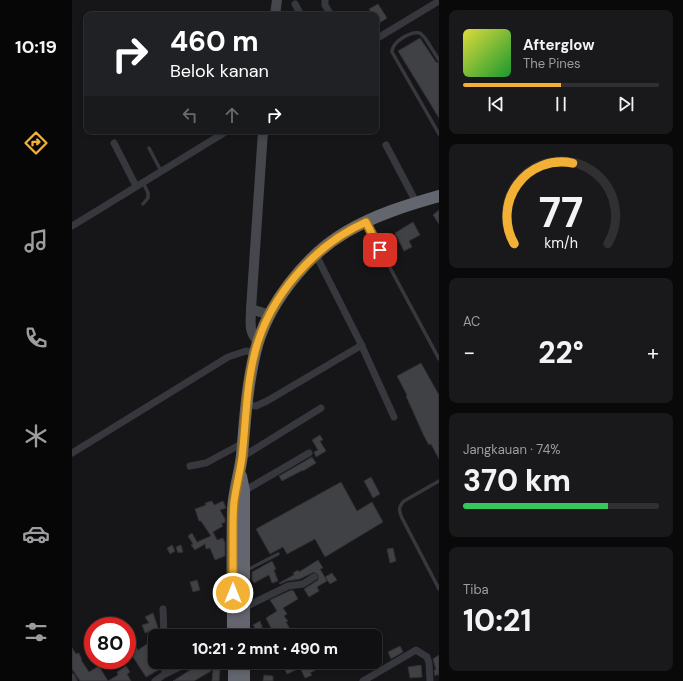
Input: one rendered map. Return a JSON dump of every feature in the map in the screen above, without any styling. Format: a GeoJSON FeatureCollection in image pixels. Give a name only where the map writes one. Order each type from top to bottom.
{"type":"FeatureCollection","features":[{"type":"Feature","properties":{"kind":"highway"},"geometry":{"type":"LineString","coordinates":[[233,629],[233,508],[242,458],[248,390],[257,346],[270,315],[296,275],[316,255],[344,233],[366,222],[416,202],[439,196]]}},
{"type":"Feature","properties":{"kind":"highway"},"geometry":{"type":"LineString","coordinates":[[240,472],[244,491],[244,629]]}},
{"type":"Feature","properties":{"kind":"highway"},"geometry":{"type":"LineString","coordinates":[[234,681],[240,669]]}},
{"type":"Feature","properties":{"kind":"highway"},"geometry":{"type":"LineString","coordinates":[[243,669],[244,681]]}},
{"type":"Feature","properties":{"kind":"street"},"geometry":{"type":"LineString","coordinates":[[275,12],[277,0]]}},
{"type":"Feature","properties":{"kind":"street"},"geometry":{"type":"LineString","coordinates":[[325,0],[325,5],[329,12]]}},
{"type":"Feature","properties":{"kind":"street"},"geometry":{"type":"LineString","coordinates":[[379,37],[439,1]]}},
{"type":"Feature","properties":{"kind":"street"},"geometry":{"type":"LineString","coordinates":[[295,4],[299,12]]}},
{"type":"Feature","properties":{"kind":"street"},"geometry":{"type":"LineString","coordinates":[[72,226],[222,134]]}},
{"type":"Feature","properties":{"kind":"street"},"geometry":{"type":"LineString","coordinates":[[72,453],[228,357],[257,346],[251,330],[251,309],[262,134]]}},
{"type":"Feature","properties":{"kind":"street"},"geometry":{"type":"LineString","coordinates":[[114,143],[136,186]]}},
{"type":"Feature","properties":{"kind":"street"},"geometry":{"type":"LineString","coordinates":[[386,145],[416,202]]}},
{"type":"Feature","properties":{"kind":"street"},"geometry":{"type":"LineString","coordinates":[[316,255],[362,345],[394,417]]}},
{"type":"Feature","properties":{"kind":"street"},"geometry":{"type":"LineString","coordinates":[[251,309],[270,315]]}},
{"type":"Feature","properties":{"kind":"street"},"geometry":{"type":"LineString","coordinates":[[246,405],[256,406],[267,402],[362,345]]}},
{"type":"Feature","properties":{"kind":"street"},"geometry":{"type":"LineString","coordinates":[[242,458],[321,408]]}},
{"type":"Feature","properties":{"kind":"street"},"geometry":{"type":"LineString","coordinates":[[190,466],[206,463],[243,443]]}},
{"type":"Feature","properties":{"kind":"street"},"geometry":{"type":"LineString","coordinates":[[244,491],[309,453]]}},
{"type":"Feature","properties":{"kind":"street"},"geometry":{"type":"LineString","coordinates":[[245,607],[288,586],[303,584],[314,577]]}},
{"type":"Feature","properties":{"kind":"street"},"geometry":{"type":"LineString","coordinates":[[164,609],[164,629]]}},
{"type":"Feature","properties":{"kind":"street"},"geometry":{"type":"LineString","coordinates":[[363,681],[416,650],[427,657],[429,663],[430,681]]}},
{"type":"Feature","properties":{"kind":"street"},"geometry":{"type":"LineString","coordinates":[[165,669],[165,674]]}},
{"type":"Feature","properties":{"kind":"street"},"geometry":{"type":"LineString","coordinates":[[155,681],[175,669]]}},
{"type":"Feature","properties":{"kind":"street"},"geometry":{"type":"LineString","coordinates":[[72,677],[74,681]]}},
{"type":"Feature","properties":{"kind":"lane"},"geometry":{"type":"LineString","coordinates":[[439,60],[425,38],[420,33],[412,33],[406,36],[392,48],[392,52],[439,134]]}},
{"type":"Feature","properties":{"kind":"lane"},"geometry":{"type":"LineString","coordinates":[[149,148],[161,172]]}},
{"type":"Feature","properties":{"kind":"lane"},"geometry":{"type":"LineString","coordinates":[[143,182],[148,193],[148,198],[143,204]]}},
{"type":"Feature","properties":{"kind":"lane"},"geometry":{"type":"LineString","coordinates":[[366,222],[439,359]]}},
{"type":"Feature","properties":{"kind":"lane"},"geometry":{"type":"LineString","coordinates":[[439,480],[404,501],[400,506],[399,511],[439,589]]}},
{"type":"Feature","properties":{"kind":"lane"},"geometry":{"type":"LineString","coordinates":[[244,571],[278,554]]}},
{"type":"Feature","properties":{"kind":"building"},"geometry":{"type":"Polygon","coordinates":[[[378,4],[387,18],[379,23],[379,12],[371,12],[369,9],[378,4]]]}},
{"type":"Feature","properties":{"kind":"building"},"geometry":{"type":"Polygon","coordinates":[[[420,38],[436,62],[439,63],[439,118],[398,51],[420,38]]]}},
{"type":"Feature","properties":{"kind":"building"},"geometry":{"type":"Polygon","coordinates":[[[439,210],[439,224],[433,215],[439,210]]]}},
{"type":"Feature","properties":{"kind":"building"},"geometry":{"type":"Polygon","coordinates":[[[413,222],[420,235],[409,241],[412,247],[404,251],[395,233],[413,222]]]}},
{"type":"Feature","properties":{"kind":"building"},"geometry":{"type":"Polygon","coordinates":[[[421,363],[439,395],[439,459],[431,444],[429,445],[424,436],[406,396],[407,395],[397,376],[421,363]]]}},
{"type":"Feature","properties":{"kind":"building"},"geometry":{"type":"Polygon","coordinates":[[[320,435],[323,440],[320,441],[326,451],[316,457],[314,452],[318,450],[312,440],[320,435]]]}},
{"type":"Feature","properties":{"kind":"building"},"geometry":{"type":"Polygon","coordinates":[[[312,457],[316,463],[282,481],[279,476],[312,457]]]}},
{"type":"Feature","properties":{"kind":"building"},"geometry":{"type":"Polygon","coordinates":[[[371,477],[380,494],[373,498],[364,481],[371,477]]]}},
{"type":"Feature","properties":{"kind":"building"},"geometry":{"type":"Polygon","coordinates":[[[341,482],[357,511],[372,502],[383,522],[325,557],[315,539],[287,554],[283,547],[270,554],[256,529],[341,482]]]}},
{"type":"Feature","properties":{"kind":"building"},"geometry":{"type":"Polygon","coordinates":[[[212,501],[214,505],[223,501],[226,508],[220,510],[225,519],[225,522],[221,524],[223,526],[213,532],[217,540],[223,538],[225,543],[225,556],[215,560],[210,548],[206,549],[205,544],[195,550],[191,545],[193,544],[188,536],[192,533],[197,542],[211,536],[201,521],[199,521],[195,509],[212,501]]]}},
{"type":"Feature","properties":{"kind":"building"},"geometry":{"type":"Polygon","coordinates":[[[172,545],[175,551],[170,554],[167,548],[172,545]]]}},
{"type":"Feature","properties":{"kind":"building"},"geometry":{"type":"Polygon","coordinates":[[[181,545],[183,552],[178,553],[176,547],[181,545]]]}},
{"type":"Feature","properties":{"kind":"building"},"geometry":{"type":"Polygon","coordinates":[[[393,548],[396,561],[390,563],[387,549],[393,548]]]}},
{"type":"Feature","properties":{"kind":"building"},"geometry":{"type":"Polygon","coordinates":[[[318,560],[323,568],[320,569],[327,581],[317,587],[319,591],[309,597],[304,589],[318,580],[318,575],[314,572],[300,579],[279,583],[294,575],[293,573],[298,570],[299,572],[318,560]]]}},
{"type":"Feature","properties":{"kind":"building"},"geometry":{"type":"Polygon","coordinates":[[[272,561],[276,569],[274,570],[278,581],[272,583],[269,575],[254,583],[252,580],[252,572],[272,561]]]}},
{"type":"Feature","properties":{"kind":"building"},"geometry":{"type":"Polygon","coordinates":[[[332,573],[337,580],[330,584],[325,577],[332,573]]]}},
{"type":"Feature","properties":{"kind":"building"},"geometry":{"type":"Polygon","coordinates":[[[197,580],[200,590],[193,592],[190,582],[197,580]]]}},
{"type":"Feature","properties":{"kind":"building"},"geometry":{"type":"Polygon","coordinates":[[[293,590],[298,599],[283,608],[287,614],[284,616],[288,621],[286,622],[290,629],[272,629],[266,618],[277,611],[270,600],[293,590]]]}},
{"type":"Feature","properties":{"kind":"building"},"geometry":{"type":"Polygon","coordinates":[[[153,613],[158,628],[148,629],[148,632],[145,633],[142,625],[149,623],[145,617],[153,613]]]}},
{"type":"Feature","properties":{"kind":"building"},"geometry":{"type":"Polygon","coordinates":[[[260,621],[263,629],[255,629],[253,625],[260,621]]]}},
{"type":"Feature","properties":{"kind":"building"},"geometry":{"type":"Polygon","coordinates":[[[148,644],[148,669],[160,669],[146,677],[136,662],[136,647],[138,650],[148,644]]]}},
{"type":"Feature","properties":{"kind":"building"},"geometry":{"type":"Polygon","coordinates":[[[400,646],[403,652],[391,659],[388,652],[400,646]]]}},
{"type":"Feature","properties":{"kind":"building"},"geometry":{"type":"Polygon","coordinates":[[[72,648],[76,654],[79,653],[84,664],[84,669],[87,669],[89,672],[94,669],[101,669],[108,681],[80,681],[72,669],[72,648]]]}},
{"type":"Feature","properties":{"kind":"building"},"geometry":{"type":"Polygon","coordinates":[[[439,655],[439,676],[438,674],[435,676],[434,670],[436,670],[433,659],[439,655]]]}},
{"type":"Feature","properties":{"kind":"building"},"geometry":{"type":"Polygon","coordinates":[[[421,665],[422,677],[410,678],[408,667],[421,665]]]}},
{"type":"Feature","properties":{"kind":"building"},"geometry":{"type":"Polygon","coordinates":[[[122,669],[128,669],[130,672],[127,674],[131,681],[108,681],[118,675],[117,672],[122,669]]]}},
{"type":"Feature","properties":{"kind":"building"},"geometry":{"type":"Polygon","coordinates":[[[210,669],[211,671],[194,681],[173,681],[190,670],[210,669]]]}},
{"type":"Feature","properties":{"kind":"building"},"geometry":{"type":"Polygon","coordinates":[[[213,669],[220,669],[219,681],[212,681],[213,669]]]}},
{"type":"Feature","properties":{"kind":"building"},"geometry":{"type":"Polygon","coordinates":[[[284,669],[298,669],[287,674],[284,669]]]}},
{"type":"Feature","properties":{"kind":"building"},"geometry":{"type":"Polygon","coordinates":[[[300,669],[318,669],[310,673],[312,675],[305,678],[300,669]]]}},
{"type":"Feature","properties":{"kind":"building"},"geometry":{"type":"Polygon","coordinates":[[[264,675],[273,676],[273,681],[263,681],[264,675]]]}},
{"type":"Feature","properties":{"kind":"route"},"geometry":{"type":"LineString","coordinates":[[233,593],[233,508],[242,458],[248,390],[258,341],[277,302],[296,275],[333,241],[354,227],[366,222],[380,250]]}}]}
